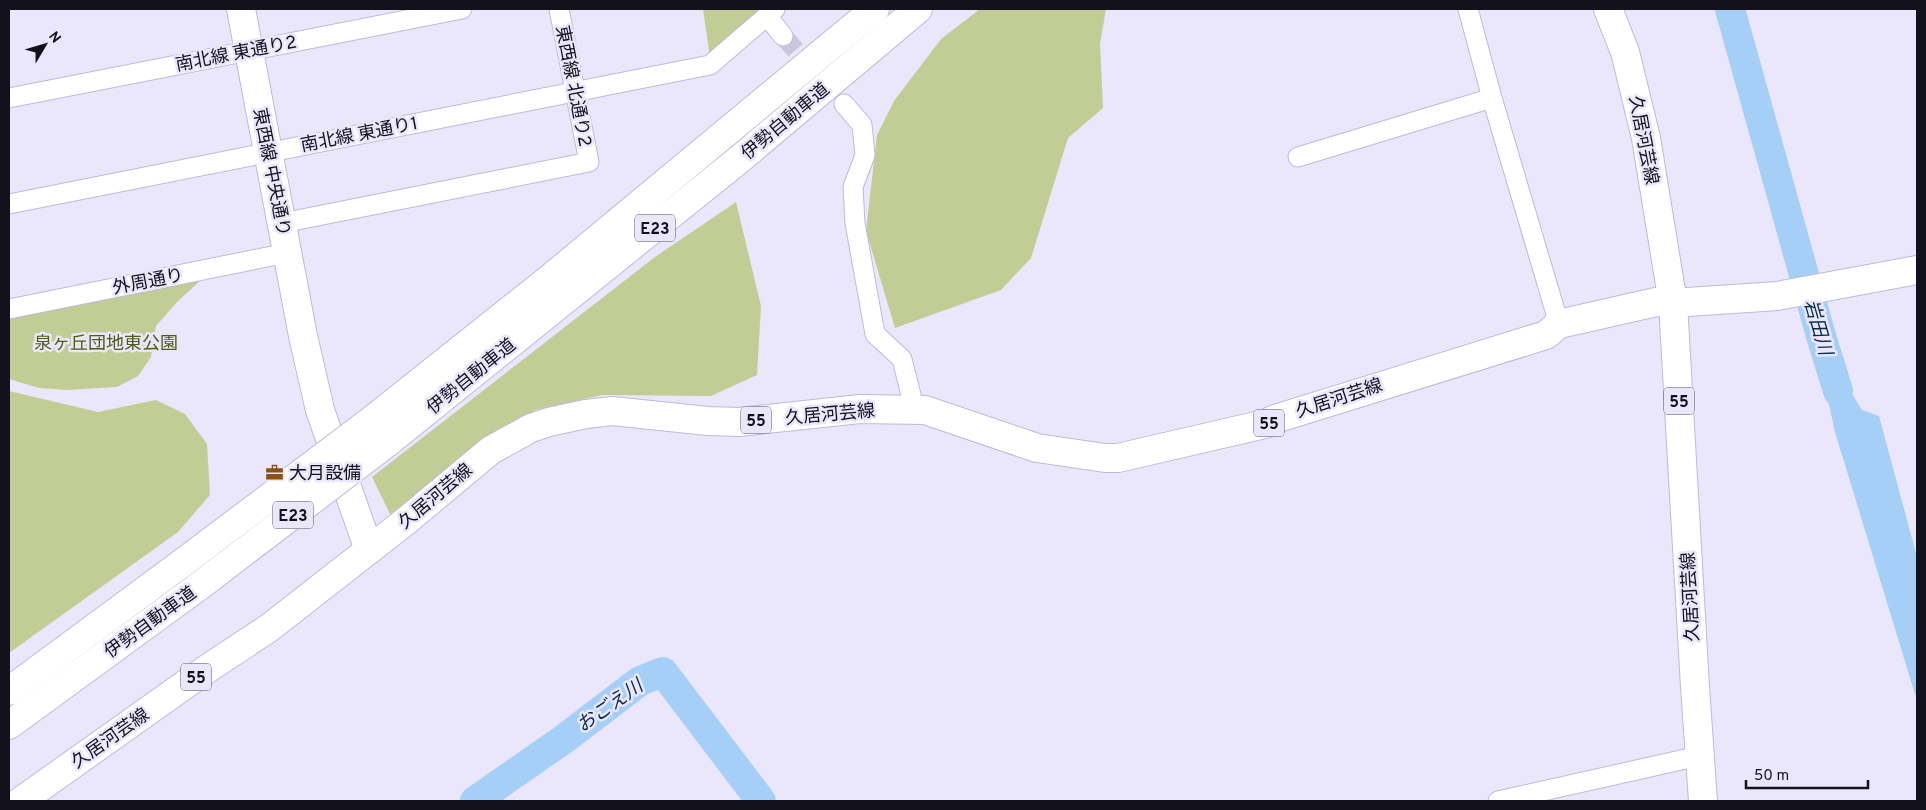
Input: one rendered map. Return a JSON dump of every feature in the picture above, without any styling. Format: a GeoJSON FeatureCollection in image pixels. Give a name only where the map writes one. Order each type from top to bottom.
{"type":"FeatureCollection","features":[{"type":"Feature","properties":{"kind":"main road","name":"東西線 中央通り"},"geometry":{"type":"LineString","coordinates":[[240,9],[303,336],[320,410],[369,550]]}},
{"type":"Feature","properties":{"kind":"main road","name":"伊勢自動車道"},"geometry":{"type":"LineString","coordinates":[[9,691],[182,564],[372,420],[564,267],[875,9]]}},
{"type":"Feature","properties":{"kind":"main road","name":"伊勢自動車道"},"geometry":{"type":"LineString","coordinates":[[9,725],[198,587],[388,442],[733,164],[918,9]]}},
{"type":"Feature","properties":{"kind":"main road","name":"久居河芸線"},"geometry":{"type":"LineString","coordinates":[[1608,9],[1625,52],[1646,138],[1673,303],[1703,801]]}},
{"type":"Feature","properties":{"kind":"main road","name":"久居河芸線"},"geometry":{"type":"LineString","coordinates":[[21,801],[207,669],[269,628],[406,521],[491,450],[531,428],[549,422],[586,414],[612,411],[708,421],[739,422],[860,409],[925,410],[1037,448],[1105,458],[1118,458],[1269,423],[1272,420],[1338,398],[1546,335],[1559,324],[1656,302],[1673,303],[1777,296],[1917,270]]}},
{"type":"Feature","properties":{"kind":"street","name":"南北線 東通り2"},"geometry":{"type":"LineString","coordinates":[[9,98],[462,9]]}},
{"type":"Feature","properties":{"kind":"street","name":"東西線 北通り2"},"geometry":{"type":"LineString","coordinates":[[282,223],[589,162],[559,9]]}},
{"type":"Feature","properties":{"kind":"street"},"geometry":{"type":"LineString","coordinates":[[1468,9],[1492,98],[1559,324]]}},
{"type":"Feature","properties":{"kind":"street","name":"南北線 東通り1"},"geometry":{"type":"LineString","coordinates":[[9,204],[710,65],[771,12]]}},
{"type":"Feature","properties":{"kind":"street"},"geometry":{"type":"LineString","coordinates":[[771,12],[783,36]]}},
{"type":"Feature","properties":{"kind":"street"},"geometry":{"type":"LineString","coordinates":[[1298,157],[1492,98]]}},
{"type":"Feature","properties":{"kind":"street"},"geometry":{"type":"LineString","coordinates":[[844,104],[862,125],[865,155],[853,187],[855,223],[875,334],[902,359],[914,411]]}},
{"type":"Feature","properties":{"kind":"street","name":"外周通り"},"geometry":{"type":"LineString","coordinates":[[9,309],[287,253]]}},
{"type":"Feature","properties":{"kind":"street"},"geometry":{"type":"LineString","coordinates":[[1498,801],[1699,756]]}},
{"type":"Feature","properties":{"kind":"green space"},"geometry":{"type":"Polygon","coordinates":[[[703,9],[764,9],[710,57],[703,9]]]}},
{"type":"Feature","properties":{"kind":"green space"},"geometry":{"type":"Polygon","coordinates":[[[980,9],[1106,9],[1100,44],[1103,108],[1068,138],[1031,258],[1001,290],[895,328],[866,231],[877,135],[894,101],[941,39],[980,9]]]}},
{"type":"Feature","properties":{"kind":"green space"},"geometry":{"type":"Polygon","coordinates":[[[736,202],[761,306],[757,375],[711,396],[602,395],[535,410],[390,514],[372,477],[655,257],[736,202]]]}},
{"type":"Feature","properties":{"kind":"green space","name":"泉ヶ丘団地東公園"},"geometry":{"type":"Polygon","coordinates":[[[202,279],[176,303],[156,326],[151,357],[138,376],[117,387],[67,390],[39,388],[9,379],[9,317],[202,279]]]}},
{"type":"Feature","properties":{"kind":"green space"},"geometry":{"type":"Polygon","coordinates":[[[9,391],[98,412],[156,400],[185,414],[207,444],[210,495],[178,532],[9,653],[9,391]]]}},
{"type":"Feature","properties":{"kind":"water"},"geometry":{"type":"Polygon","coordinates":[[[1813,331],[1862,410],[1879,416],[1917,557],[1917,701],[1835,432],[1813,331]]]}},
{"type":"Feature","properties":{"kind":"waterway","name":"岩田川"},"geometry":{"type":"LineString","coordinates":[[1730,9],[1838,391]]}},
{"type":"Feature","properties":{"kind":"waterway","name":"おごえ川"},"geometry":{"type":"LineString","coordinates":[[475,801],[564,739],[640,681],[663,672],[761,801]]}},
{"type":"Feature","properties":{"kind":"tunnel"},"geometry":{"type":"LineString","coordinates":[[783,36],[835,95]]}},
{"type":"Feature","properties":{"kind":"place","name":"大月設備"},"geometry":{"type":"Point","coordinates":[275,473]}}]}
